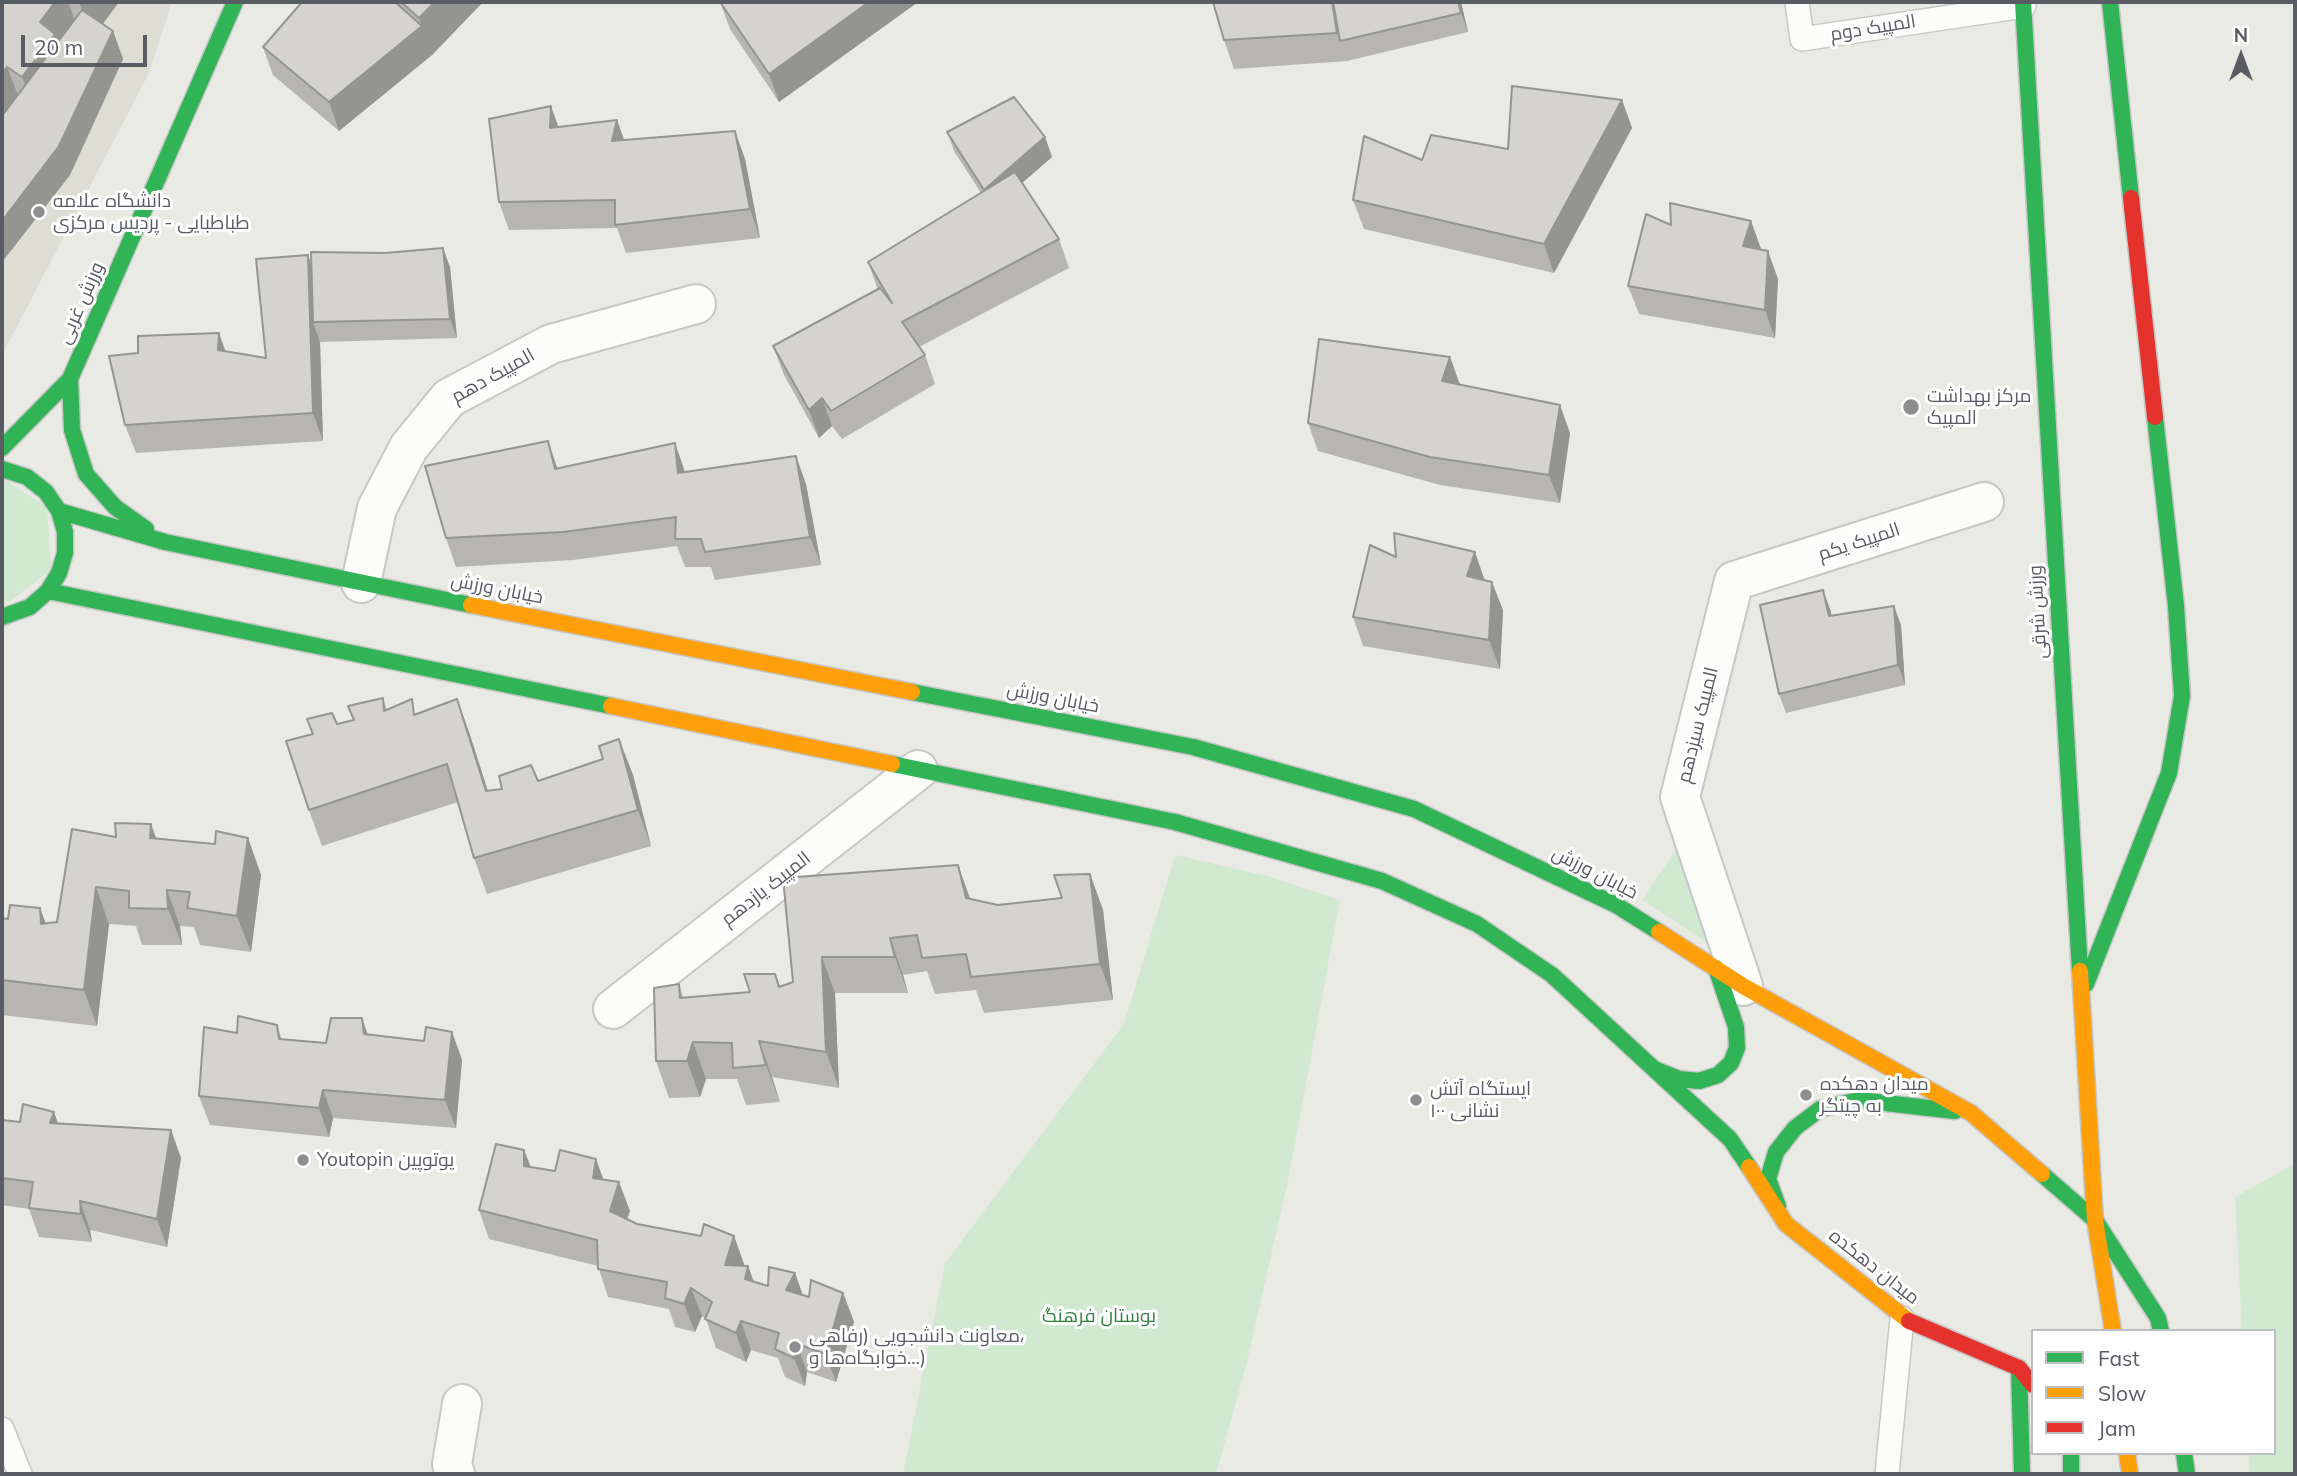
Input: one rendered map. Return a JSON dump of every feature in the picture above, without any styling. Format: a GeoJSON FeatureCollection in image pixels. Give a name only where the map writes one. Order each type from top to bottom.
{"type":"FeatureCollection","features":[{"type":"Feature","properties":{"kind":"main road","name":"ورزش غربی"},"geometry":{"type":"LineString","coordinates":[[2,448],[70,379],[182,129],[235,2]]}},
{"type":"Feature","properties":{"kind":"main road"},"geometry":{"type":"LineString","coordinates":[[2082,996],[2169,773],[2182,696],[2174,593],[2110,2]]}},
{"type":"Feature","properties":{"kind":"main road","name":"ورزش شرقی"},"geometry":{"type":"LineString","coordinates":[[2023,4],[2095,1220],[2113,1329]]}},
{"type":"Feature","properties":{"kind":"main road"},"geometry":{"type":"LineString","coordinates":[[70,379],[72,430],[86,474],[115,507],[165,542]]}},
{"type":"Feature","properties":{"kind":"main road"},"geometry":{"type":"LineString","coordinates":[[2,469],[27,477],[46,492],[59,511],[65,532],[65,553],[59,573],[48,591],[30,607],[2,617]]}},
{"type":"Feature","properties":{"kind":"main road","name":"خیابان ورزش"},"geometry":{"type":"LineString","coordinates":[[59,511],[165,542],[361,583],[1194,747],[1414,809],[1616,905],[1730,977],[1971,1113]]}},
{"type":"Feature","properties":{"kind":"main road"},"geometry":{"type":"LineString","coordinates":[[48,591],[1175,822],[1382,881],[1477,924],[1552,975],[1625,1039],[1649,1067],[1730,1139],[1786,1224]]}},
{"type":"Feature","properties":{"kind":"main road"},"geometry":{"type":"LineString","coordinates":[[1649,1067],[1679,1079],[1699,1082],[1718,1075],[1731,1063],[1737,1048],[1730,977]]}},
{"type":"Feature","properties":{"kind":"main road"},"geometry":{"type":"LineString","coordinates":[[1786,1224],[1768,1179],[1776,1152],[1795,1128],[1820,1109],[1859,1100],[1971,1113],[2095,1220],[2158,1318],[2161,1329]]}},
{"type":"Feature","properties":{"kind":"main road","name":"میدان دهکده"},"geometry":{"type":"LineString","coordinates":[[1786,1224],[1902,1318],[2019,1368]]}},
{"type":"Feature","properties":{"kind":"main road"},"geometry":{"type":"LineString","coordinates":[[2019,1368],[2031,1383]]}},
{"type":"Feature","properties":{"kind":"main road"},"geometry":{"type":"LineString","coordinates":[[2019,1368],[2022,1474]]}},
{"type":"Feature","properties":{"kind":"main road"},"geometry":{"type":"LineString","coordinates":[[2071,1455],[2071,1474]]}},
{"type":"Feature","properties":{"kind":"main road"},"geometry":{"type":"LineString","coordinates":[[2127,1455],[2130,1474]]}},
{"type":"Feature","properties":{"kind":"main road"},"geometry":{"type":"LineString","coordinates":[[2184,1455],[2187,1474]]}},
{"type":"Feature","properties":{"kind":"street","name":"المپیک دهم"},"geometry":{"type":"LineString","coordinates":[[361,583],[377,508],[409,447],[449,398],[551,344],[696,304]]}},
{"type":"Feature","properties":{"kind":"street","name":"المپیک یکم"},"geometry":{"type":"LineString","coordinates":[[1734,581],[1984,502]]}},
{"type":"Feature","properties":{"kind":"street","name":"المپیک سیزدهم"},"geometry":{"type":"LineString","coordinates":[[1730,977],[1680,797],[1734,581]]}},
{"type":"Feature","properties":{"kind":"street","name":"المپیک یازدهم"},"geometry":{"type":"LineString","coordinates":[[613,1009],[918,770]]}},
{"type":"Feature","properties":{"kind":"street"},"geometry":{"type":"LineString","coordinates":[[455,1474],[452,1464],[462,1404]]}},
{"type":"Feature","properties":{"kind":"lane","name":"المپیک دوم"},"geometry":{"type":"LineString","coordinates":[[1797,2],[1802,39],[2023,4]]}},
{"type":"Feature","properties":{"kind":"lane"},"geometry":{"type":"LineString","coordinates":[[1887,1474],[1902,1318]]}},
{"type":"Feature","properties":{"kind":"lane"},"geometry":{"type":"LineString","coordinates":[[2,1430],[20,1474]]}},
{"type":"Feature","properties":{"kind":"shaded area","name":"دانشگاه علامه طباطبایی - پردیس مرکزی"},"geometry":{"type":"Polygon","coordinates":[[[2,2],[172,2],[149,73],[2,355],[2,2]]]}},
{"type":"Feature","properties":{"kind":"green space"},"geometry":{"type":"Polygon","coordinates":[[[2,478],[47,507],[51,570],[2,607],[2,478]]]}},
{"type":"Feature","properties":{"kind":"green space"},"geometry":{"type":"Polygon","coordinates":[[[1685,836],[1717,949],[1642,900],[1685,836]]]}},
{"type":"Feature","properties":{"kind":"green space","name":"بوستان فرهنگ"},"geometry":{"type":"Polygon","coordinates":[[[1175,855],[1267,876],[1340,900],[1289,1176],[1247,1362],[1216,1474],[903,1474],[945,1263],[1124,1024],[1175,855]]]}},
{"type":"Feature","properties":{"kind":"green space"},"geometry":{"type":"Polygon","coordinates":[[[2295,1164],[2295,1474],[2250,1474],[2249,1455],[2276,1455],[2276,1329],[2242,1329],[2235,1197],[2295,1164]]]}},
{"type":"Feature","properties":{"kind":"building"},"geometry":{"type":"Polygon","coordinates":[[[2,2],[55,2],[40,22],[55,34],[22,77],[7,67],[2,74],[2,2]]]}},
{"type":"Feature","properties":{"kind":"building"},"geometry":{"type":"Polygon","coordinates":[[[302,2],[395,2],[422,26],[329,102],[263,47],[302,2]]]}},
{"type":"Feature","properties":{"kind":"building"},"geometry":{"type":"Polygon","coordinates":[[[401,2],[435,2],[419,18],[401,2]]]}},
{"type":"Feature","properties":{"kind":"building"},"geometry":{"type":"Polygon","coordinates":[[[720,2],[869,2],[769,74],[720,2]]]}},
{"type":"Feature","properties":{"kind":"building"},"geometry":{"type":"Polygon","coordinates":[[[1213,2],[1332,2],[1337,33],[1224,40],[1213,2]]]}},
{"type":"Feature","properties":{"kind":"building"},"geometry":{"type":"Polygon","coordinates":[[[1333,2],[1458,2],[1461,13],[1340,41],[1333,2]]]}},
{"type":"Feature","properties":{"kind":"building"},"geometry":{"type":"Polygon","coordinates":[[[82,10],[113,31],[59,146],[2,221],[2,116],[82,10]]]}},
{"type":"Feature","properties":{"kind":"building"},"geometry":{"type":"Polygon","coordinates":[[[1512,86],[1622,100],[1544,244],[1353,200],[1364,136],[1422,160],[1431,135],[1508,149],[1512,86]]]}},
{"type":"Feature","properties":{"kind":"building"},"geometry":{"type":"Polygon","coordinates":[[[1014,97],[1045,137],[984,190],[947,132],[1014,97]]]}},
{"type":"Feature","properties":{"kind":"building"},"geometry":{"type":"Polygon","coordinates":[[[551,106],[550,128],[617,120],[612,141],[735,131],[750,209],[615,225],[615,200],[499,202],[489,119],[551,106]]]}},
{"type":"Feature","properties":{"kind":"building"},"geometry":{"type":"Polygon","coordinates":[[[1015,172],[1059,239],[902,322],[925,355],[831,411],[822,398],[809,410],[773,346],[880,288],[892,303],[868,262],[1015,172]]]}},
{"type":"Feature","properties":{"kind":"building"},"geometry":{"type":"Polygon","coordinates":[[[1670,203],[1751,221],[1743,246],[1768,251],[1765,310],[1628,286],[1646,214],[1671,225],[1670,203]]]}},
{"type":"Feature","properties":{"kind":"building"},"geometry":{"type":"Polygon","coordinates":[[[443,248],[450,319],[313,322],[311,252],[385,253],[443,248]]]}},
{"type":"Feature","properties":{"kind":"building"},"geometry":{"type":"Polygon","coordinates":[[[308,255],[313,413],[125,425],[109,356],[138,353],[138,336],[219,333],[218,350],[266,358],[256,259],[308,255]]]}},
{"type":"Feature","properties":{"kind":"building"},"geometry":{"type":"Polygon","coordinates":[[[1319,339],[1450,357],[1442,381],[1560,405],[1549,475],[1430,457],[1308,423],[1319,339]]]}},
{"type":"Feature","properties":{"kind":"building"},"geometry":{"type":"Polygon","coordinates":[[[548,441],[555,469],[675,443],[678,473],[796,456],[810,537],[705,552],[701,539],[675,539],[676,517],[563,532],[446,538],[425,466],[548,441]]]}},
{"type":"Feature","properties":{"kind":"building"},"geometry":{"type":"Polygon","coordinates":[[[1394,533],[1475,552],[1467,576],[1492,582],[1489,640],[1353,617],[1370,545],[1396,557],[1394,533]]]}},
{"type":"Feature","properties":{"kind":"building"},"geometry":{"type":"Polygon","coordinates":[[[1823,590],[1829,616],[1894,606],[1898,665],[1779,694],[1760,605],[1823,590]]]}},
{"type":"Feature","properties":{"kind":"building"},"geometry":{"type":"Polygon","coordinates":[[[383,698],[384,711],[412,699],[414,715],[457,699],[486,791],[502,789],[499,776],[531,765],[538,781],[603,759],[599,746],[619,739],[638,810],[474,858],[447,764],[309,810],[286,741],[313,734],[307,719],[332,713],[337,724],[354,720],[348,706],[383,698]]]}},
{"type":"Feature","properties":{"kind":"building"},"geometry":{"type":"Polygon","coordinates":[[[115,823],[151,824],[150,838],[215,844],[216,831],[248,838],[237,916],[187,908],[190,892],[167,890],[168,909],[129,908],[129,891],[96,887],[84,990],[2,980],[2,918],[8,919],[10,905],[40,908],[41,924],[57,922],[72,829],[116,837],[115,823]]]}},
{"type":"Feature","properties":{"kind":"building"},"geometry":{"type":"Polygon","coordinates":[[[958,865],[966,898],[998,905],[1062,898],[1054,875],[1090,874],[1100,964],[971,977],[966,954],[922,958],[917,935],[890,938],[895,957],[822,957],[826,1052],[759,1041],[766,1065],[733,1068],[732,1043],[693,1042],[687,1061],[656,1061],[654,988],[679,984],[680,998],[750,992],[744,974],[775,974],[779,987],[793,982],[783,878],[958,865]]]}},
{"type":"Feature","properties":{"kind":"building"},"geometry":{"type":"Polygon","coordinates":[[[238,1016],[277,1025],[279,1039],[326,1043],[331,1018],[362,1018],[364,1034],[424,1041],[426,1027],[452,1032],[445,1100],[323,1090],[319,1108],[199,1096],[204,1027],[237,1033],[238,1016]]]}},
{"type":"Feature","properties":{"kind":"building"},"geometry":{"type":"Polygon","coordinates":[[[23,1104],[54,1112],[50,1123],[171,1130],[157,1219],[80,1201],[81,1214],[29,1208],[33,1182],[2,1178],[2,1120],[20,1122],[23,1104]]]}},
{"type":"Feature","properties":{"kind":"building"},"geometry":{"type":"Polygon","coordinates":[[[496,1144],[524,1150],[524,1166],[555,1171],[560,1150],[596,1159],[593,1178],[619,1182],[610,1211],[637,1224],[701,1236],[704,1224],[734,1236],[725,1265],[748,1266],[745,1279],[768,1286],[769,1267],[795,1273],[786,1290],[809,1297],[811,1280],[843,1293],[826,1354],[797,1344],[794,1358],[775,1349],[779,1333],[741,1321],[736,1333],[705,1319],[712,1302],[691,1288],[684,1304],[665,1298],[667,1282],[598,1269],[597,1240],[479,1210],[496,1144]]]}},
{"type":"Feature","properties":{"kind":"traffic: fast"},"geometry":{"type":"LineString","coordinates":[[2,448],[70,379],[235,2]]}},
{"type":"Feature","properties":{"kind":"traffic: fast"},"geometry":{"type":"LineString","coordinates":[[2023,2],[2080,971]]}},
{"type":"Feature","properties":{"kind":"traffic: fast"},"geometry":{"type":"LineString","coordinates":[[2110,2],[2131,198]]}},
{"type":"Feature","properties":{"kind":"traffic: fast"},"geometry":{"type":"LineString","coordinates":[[70,379],[72,430],[86,474],[115,507],[146,529]]}},
{"type":"Feature","properties":{"kind":"traffic: fast"},"geometry":{"type":"LineString","coordinates":[[2086,984],[2169,773],[2182,696],[2176,606],[2155,417]]}},
{"type":"Feature","properties":{"kind":"traffic: fast"},"geometry":{"type":"LineString","coordinates":[[2,469],[27,477],[46,492],[59,511],[65,532],[65,553],[59,573],[48,591],[30,607],[2,617]]}},
{"type":"Feature","properties":{"kind":"traffic: fast"},"geometry":{"type":"LineString","coordinates":[[59,511],[165,542],[471,605]]}},
{"type":"Feature","properties":{"kind":"traffic: fast"},"geometry":{"type":"LineString","coordinates":[[48,591],[611,706]]}},
{"type":"Feature","properties":{"kind":"traffic: fast"},"geometry":{"type":"LineString","coordinates":[[912,692],[1193,747],[1414,809],[1616,905],[1659,932]]}},
{"type":"Feature","properties":{"kind":"traffic: fast"},"geometry":{"type":"LineString","coordinates":[[892,764],[1175,822],[1382,881],[1477,924],[1552,975],[1730,1139],[1749,1167]]}},
{"type":"Feature","properties":{"kind":"traffic: fast"},"geometry":{"type":"LineString","coordinates":[[1654,1069],[1679,1079],[1699,1081],[1718,1075],[1731,1063],[1737,1048],[1736,1027],[1716,968]]}},
{"type":"Feature","properties":{"kind":"traffic: fast"},"geometry":{"type":"LineString","coordinates":[[1778,1206],[1768,1179],[1776,1152],[1795,1128],[1820,1109],[1859,1100],[1955,1111]]}},
{"type":"Feature","properties":{"kind":"traffic: fast"},"geometry":{"type":"LineString","coordinates":[[2042,1174],[2095,1220],[2158,1318],[2161,1329]]}},
{"type":"Feature","properties":{"kind":"traffic: fast"},"geometry":{"type":"LineString","coordinates":[[2019,1368],[2022,1474]]}},
{"type":"Feature","properties":{"kind":"traffic: fast"},"geometry":{"type":"LineString","coordinates":[[2071,1455],[2071,1474]]}},
{"type":"Feature","properties":{"kind":"traffic: fast"},"geometry":{"type":"LineString","coordinates":[[2184,1455],[2187,1474]]}},
{"type":"Feature","properties":{"kind":"traffic: slow"},"geometry":{"type":"LineString","coordinates":[[471,605],[912,692]]}},
{"type":"Feature","properties":{"kind":"traffic: slow"},"geometry":{"type":"LineString","coordinates":[[611,706],[892,764]]}},
{"type":"Feature","properties":{"kind":"traffic: slow"},"geometry":{"type":"LineString","coordinates":[[1659,932],[1743,986],[1971,1113],[2042,1174]]}},
{"type":"Feature","properties":{"kind":"traffic: slow"},"geometry":{"type":"LineString","coordinates":[[2080,971],[2095,1220],[2113,1329]]}},
{"type":"Feature","properties":{"kind":"traffic: slow"},"geometry":{"type":"LineString","coordinates":[[1749,1167],[1786,1224],[1909,1321]]}},
{"type":"Feature","properties":{"kind":"traffic: slow"},"geometry":{"type":"LineString","coordinates":[[2127,1455],[2130,1474]]}},
{"type":"Feature","properties":{"kind":"traffic: jam"},"geometry":{"type":"LineString","coordinates":[[2131,198],[2155,417]]}},
{"type":"Feature","properties":{"kind":"traffic: jam"},"geometry":{"type":"LineString","coordinates":[[1909,1321],[2019,1368],[2031,1383]]}},
{"type":"Feature","properties":{"kind":"place","name":"دانشگاه علامه طباطبایی - پردیس مرکزی"},"geometry":{"type":"Point","coordinates":[39,212]}},
{"type":"Feature","properties":{"kind":"place","name":"مرکز بهداشت المپیک"},"geometry":{"type":"Point","coordinates":[1911,407]}},
{"type":"Feature","properties":{"kind":"place","name":"میدان دهکده به چیتگر"},"geometry":{"type":"Point","coordinates":[1806,1095]}},
{"type":"Feature","properties":{"kind":"place","name":"ایستگاه آتش نشانی ۱۰۰"},"geometry":{"type":"Point","coordinates":[1416,1100]}},
{"type":"Feature","properties":{"kind":"place","name":"Youtopin یوتوپین"},"geometry":{"type":"Point","coordinates":[303,1160]}},
{"type":"Feature","properties":{"kind":"place","name":"معاونت دانشجویی (رفاهی، خوابگاه‌ها و...)"},"geometry":{"type":"Point","coordinates":[795,1347]}}]}
